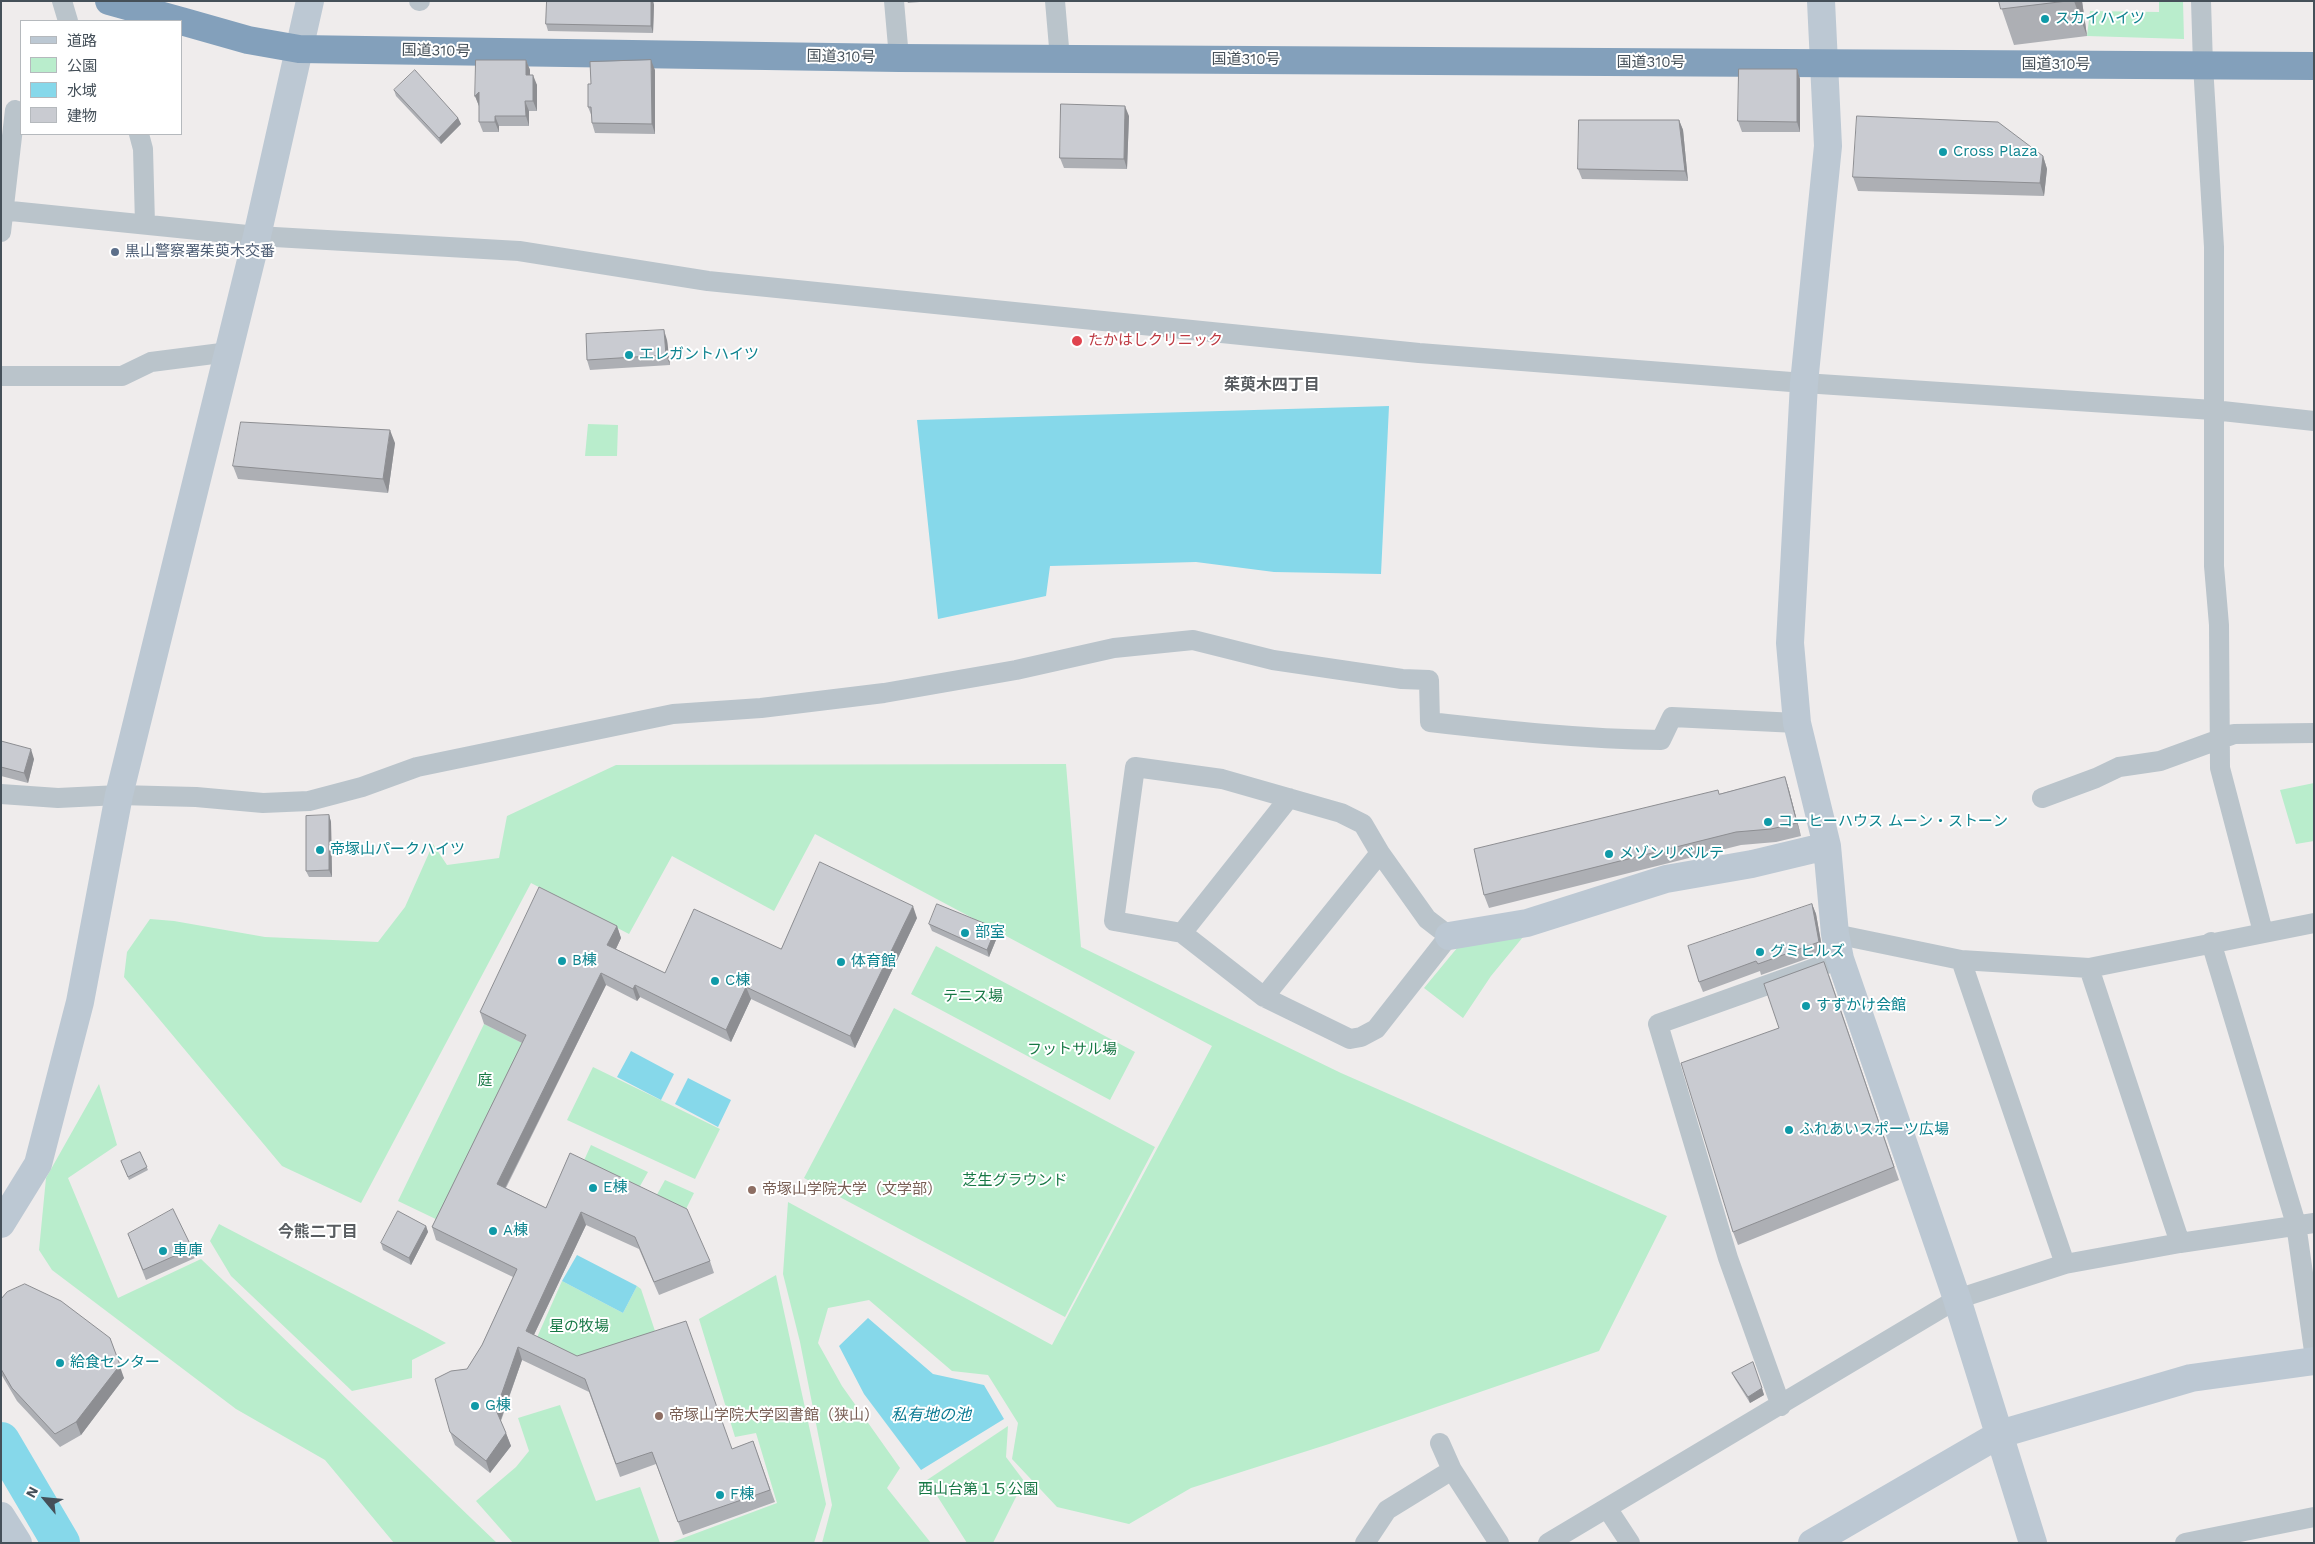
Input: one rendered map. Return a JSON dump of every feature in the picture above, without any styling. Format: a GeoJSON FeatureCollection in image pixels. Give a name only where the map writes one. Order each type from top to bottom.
{"type":"FeatureCollection","features":[{"type":"Feature","properties":{"kind":"highway","name":"国道310号"},"geometry":{"type":"LineString","coordinates":[[109,1],[177,20]]}},
{"type":"Feature","properties":{"kind":"highway","name":"国道310号"},"geometry":{"type":"LineString","coordinates":[[182,21],[248,40],[299,49],[899,58],[2314,66]]}},
{"type":"Feature","properties":{"kind":"street"},"geometry":{"type":"LineString","coordinates":[[62,1],[68,20]]}},
{"type":"Feature","properties":{"kind":"street"},"geometry":{"type":"LineString","coordinates":[[1,1224],[38,1164],[80,1002],[119,795],[257,236],[310,1]]}},
{"type":"Feature","properties":{"kind":"street"},"geometry":{"type":"LineString","coordinates":[[894,1],[899,58]]}},
{"type":"Feature","properties":{"kind":"street"},"geometry":{"type":"LineString","coordinates":[[1055,1],[1060,59]]}},
{"type":"Feature","properties":{"kind":"street"},"geometry":{"type":"LineString","coordinates":[[1821,1],[1828,146],[1804,383],[1790,643],[1797,723],[1827,846],[1837,946],[1957,1299],[2033,1543]]}},
{"type":"Feature","properties":{"kind":"street"},"geometry":{"type":"LineString","coordinates":[[2201,1],[2214,247],[2214,566],[2219,625],[2220,768],[2264,932]]}},
{"type":"Feature","properties":{"kind":"street"},"geometry":{"type":"LineString","coordinates":[[1,232],[15,110]]}},
{"type":"Feature","properties":{"kind":"street"},"geometry":{"type":"LineString","coordinates":[[138,135],[143,149],[145,224]]}},
{"type":"Feature","properties":{"kind":"street"},"geometry":{"type":"LineString","coordinates":[[3,210],[257,236],[519,251],[708,281],[1419,353],[1804,383],[2213,410],[2314,421]]}},
{"type":"Feature","properties":{"kind":"street"},"geometry":{"type":"LineString","coordinates":[[1,376],[122,376],[151,362],[228,352]]}},
{"type":"Feature","properties":{"kind":"street"},"geometry":{"type":"LineString","coordinates":[[1,794],[58,798],[119,795],[264,803],[309,801],[362,787],[417,767],[673,714],[761,708],[884,693],[1016,670],[1114,648],[1193,640],[1273,660],[1402,679],[1429,680],[1430,722],[1616,739],[1661,740],[1672,717],[1797,723]]}},
{"type":"Feature","properties":{"kind":"street"},"geometry":{"type":"LineString","coordinates":[[2042,798],[2096,778],[2119,767],[2160,761],[2234,734],[2314,733]]}},
{"type":"Feature","properties":{"kind":"street"},"geometry":{"type":"LineString","coordinates":[[1449,936],[1427,919],[1380,853],[1363,824],[1341,813],[1222,779],[1135,767],[1114,921],[1182,933],[1264,997],[1350,1039],[1361,1037],[1376,1029],[1449,936],[1528,923],[1666,879],[1752,864],[1827,846]]}},
{"type":"Feature","properties":{"kind":"street"},"geometry":{"type":"LineString","coordinates":[[1182,933],[1289,798]]}},
{"type":"Feature","properties":{"kind":"street"},"geometry":{"type":"LineString","coordinates":[[1264,997],[1380,853]]}},
{"type":"Feature","properties":{"kind":"street"},"geometry":{"type":"LineString","coordinates":[[1782,1406],[1728,1258],[1658,1024],[1837,946],[1961,960],[2089,968],[2211,942],[2314,923]]}},
{"type":"Feature","properties":{"kind":"street"},"geometry":{"type":"LineString","coordinates":[[2211,942],[2305,1223],[2314,1351]]}},
{"type":"Feature","properties":{"kind":"street"},"geometry":{"type":"LineString","coordinates":[[1961,960],[2065,1264]]}},
{"type":"Feature","properties":{"kind":"street"},"geometry":{"type":"LineString","coordinates":[[2089,968],[2180,1243]]}},
{"type":"Feature","properties":{"kind":"street"},"geometry":{"type":"LineString","coordinates":[[1548,1543],[1782,1406],[1957,1299],[2065,1264],[2305,1223]]}},
{"type":"Feature","properties":{"kind":"street"},"geometry":{"type":"LineString","coordinates":[[1812,1543],[2000,1434],[2191,1378],[2314,1361]]}},
{"type":"Feature","properties":{"kind":"street"},"geometry":{"type":"LineString","coordinates":[[1440,1443],[1452,1470],[1499,1543]]}},
{"type":"Feature","properties":{"kind":"street"},"geometry":{"type":"LineString","coordinates":[[1365,1543],[1387,1510],[1452,1470]]}},
{"type":"Feature","properties":{"kind":"street"},"geometry":{"type":"LineString","coordinates":[[1607,1508],[1630,1543]]}},
{"type":"Feature","properties":{"kind":"street"},"geometry":{"type":"LineString","coordinates":[[1,1516],[18,1543]]}},
{"type":"Feature","properties":{"kind":"street"},"geometry":{"type":"LineString","coordinates":[[2185,1543],[2314,1517]]}},
{"type":"Feature","properties":{"kind":"green space"},"geometry":{"type":"Polygon","coordinates":[[[2159,1],[2183,1],[2184,39],[2087,36],[2090,11],[2159,12],[2159,1]]]}},
{"type":"Feature","properties":{"kind":"green space"},"geometry":{"type":"Polygon","coordinates":[[[588,424],[618,425],[617,456],[585,456],[588,424]]]}},
{"type":"Feature","properties":{"kind":"green space"},"geometry":{"type":"Polygon","coordinates":[[[1066,764],[1081,947],[1341,1073],[1667,1216],[1599,1351],[1329,1444],[1191,1488],[1129,1524],[1057,1507],[1012,1459],[1018,1423],[988,1375],[952,1371],[869,1300],[828,1308],[818,1343],[842,1386],[900,1468],[887,1488],[931,1543],[822,1543],[832,1505],[800,1342],[783,1274],[788,1202],[1052,1345],[1212,1046],[815,834],[774,911],[672,856],[629,934],[531,883],[361,1203],[282,1166],[124,977],[127,952],[150,919],[174,921],[265,937],[378,942],[405,907],[433,844],[447,865],[499,858],[507,816],[616,765],[1066,764]]]}},
{"type":"Feature","properties":{"kind":"green space"},"geometry":{"type":"Polygon","coordinates":[[[2314,783],[2314,841],[2296,844],[2280,790],[2314,783]]]}},
{"type":"Feature","properties":{"kind":"green space"},"geometry":{"type":"Polygon","coordinates":[[[1523,937],[1491,976],[1463,1018],[1424,988],[1462,942],[1523,937]]]}},
{"type":"Feature","properties":{"kind":"green space"},"geometry":{"type":"Polygon","coordinates":[[[936,946],[1135,1052],[1110,1100],[911,994],[936,946]]]}},
{"type":"Feature","properties":{"kind":"green space","name":"芝生グラウンド"},"geometry":{"type":"Polygon","coordinates":[[[894,1008],[1155,1147],[1065,1317],[804,1178],[894,1008]]]}},
{"type":"Feature","properties":{"kind":"green space","name":"庭"},"geometry":{"type":"Polygon","coordinates":[[[484,1024],[530,1047],[444,1223],[398,1201],[484,1024]]]}},
{"type":"Feature","properties":{"kind":"green space"},"geometry":{"type":"Polygon","coordinates":[[[593,1067],[720,1129],[695,1179],[567,1120],[593,1067]]]}},
{"type":"Feature","properties":{"kind":"green space"},"geometry":{"type":"Polygon","coordinates":[[[99,1084],[117,1145],[68,1178],[118,1298],[201,1259],[497,1543],[394,1543],[325,1460],[236,1409],[52,1270],[39,1250],[46,1178],[99,1084]]]}},
{"type":"Feature","properties":{"kind":"green space"},"geometry":{"type":"Polygon","coordinates":[[[591,1145],[648,1172],[636,1193],[581,1167],[591,1145]]]}},
{"type":"Feature","properties":{"kind":"green space"},"geometry":{"type":"Polygon","coordinates":[[[665,1180],[694,1193],[683,1215],[654,1200],[665,1180]]]}},
{"type":"Feature","properties":{"kind":"green space"},"geometry":{"type":"Polygon","coordinates":[[[219,1224],[446,1343],[412,1360],[412,1378],[352,1391],[231,1276],[210,1241],[219,1224]]]}},
{"type":"Feature","properties":{"kind":"green space"},"geometry":{"type":"Polygon","coordinates":[[[776,1275],[826,1504],[814,1543],[670,1543],[777,1503],[756,1433],[735,1437],[699,1319],[776,1275]]]}},
{"type":"Feature","properties":{"kind":"green space","name":"星の牧場"},"geometry":{"type":"Polygon","coordinates":[[[562,1281],[623,1313],[637,1286],[641,1289],[655,1331],[581,1364],[535,1342],[562,1281]]]}},
{"type":"Feature","properties":{"kind":"green space"},"geometry":{"type":"Polygon","coordinates":[[[560,1405],[596,1501],[640,1487],[660,1543],[513,1543],[476,1501],[516,1467],[529,1451],[518,1418],[560,1405]]]}},
{"type":"Feature","properties":{"kind":"green space","name":"西山台第１５公園"},"geometry":{"type":"Polygon","coordinates":[[[1008,1426],[1006,1457],[1024,1481],[993,1543],[967,1543],[927,1480],[1008,1426]]]}},
{"type":"Feature","properties":{"kind":"water"},"geometry":{"type":"Polygon","coordinates":[[[1389,406],[1381,574],[1274,572],[1196,562],[1050,566],[1046,596],[938,619],[917,420],[1389,406]]]}},
{"type":"Feature","properties":{"kind":"water"},"geometry":{"type":"Polygon","coordinates":[[[631,1051],[674,1074],[661,1100],[617,1077],[631,1051]]]}},
{"type":"Feature","properties":{"kind":"water"},"geometry":{"type":"Polygon","coordinates":[[[688,1078],[731,1100],[718,1127],[675,1104],[688,1078]]]}},
{"type":"Feature","properties":{"kind":"water"},"geometry":{"type":"Polygon","coordinates":[[[577,1255],[637,1286],[623,1313],[562,1281],[577,1255]]]}},
{"type":"Feature","properties":{"kind":"water","name":"私有地の池"},"geometry":{"type":"Polygon","coordinates":[[[868,1318],[933,1374],[984,1385],[1004,1419],[921,1470],[864,1394],[839,1346],[868,1318]]]}},
{"type":"Feature","properties":{"kind":"building"},"geometry":{"type":"Polygon","coordinates":[[[547,1],[651,1],[651,26],[546,24],[547,1]]]}},
{"type":"Feature","properties":{"kind":"building"},"geometry":{"type":"Polygon","coordinates":[[[1999,1],[2067,1],[2001,9],[1999,1]]]}},
{"type":"Feature","properties":{"kind":"building"},"geometry":{"type":"Polygon","coordinates":[[[476,60],[526,60],[526,75],[533,75],[533,101],[525,101],[526,116],[495,116],[495,122],[479,122],[479,92],[475,96],[476,60]]]}},
{"type":"Feature","properties":{"kind":"building"},"geometry":{"type":"Polygon","coordinates":[[[651,60],[652,124],[592,123],[591,107],[588,107],[588,84],[591,84],[590,62],[651,60]]]}},
{"type":"Feature","properties":{"kind":"building"},"geometry":{"type":"Polygon","coordinates":[[[1739,69],[1797,69],[1797,122],[1738,121],[1739,69]]]}},
{"type":"Feature","properties":{"kind":"building"},"geometry":{"type":"Polygon","coordinates":[[[415,70],[458,118],[439,138],[394,90],[415,70]]]}},
{"type":"Feature","properties":{"kind":"building"},"geometry":{"type":"Polygon","coordinates":[[[1061,104],[1125,106],[1124,159],[1060,158],[1061,104]]]}},
{"type":"Feature","properties":{"kind":"building","name":"Cross Plaza"},"geometry":{"type":"Polygon","coordinates":[[[1857,116],[1998,122],[2043,156],[2040,183],[1853,177],[1857,116]]]}},
{"type":"Feature","properties":{"kind":"building"},"geometry":{"type":"Polygon","coordinates":[[[1579,120],[1679,120],[1685,171],[1578,169],[1579,120]]]}},
{"type":"Feature","properties":{"kind":"building"},"geometry":{"type":"Polygon","coordinates":[[[664,330],[666,355],[587,360],[586,334],[664,330]]]}},
{"type":"Feature","properties":{"kind":"building"},"geometry":{"type":"Polygon","coordinates":[[[241,422],[390,430],[383,479],[233,466],[241,422]]]}},
{"type":"Feature","properties":{"kind":"building"},"geometry":{"type":"Polygon","coordinates":[[[1,741],[31,749],[24,773],[1,767],[1,741]]]}},
{"type":"Feature","properties":{"kind":"building"},"geometry":{"type":"Polygon","coordinates":[[[1785,777],[1797,823],[1771,829],[1736,832],[1484,895],[1474,849],[1718,790],[1719,794],[1785,777]]]}},
{"type":"Feature","properties":{"kind":"building","name":"帝塚山パークハイツ"},"geometry":{"type":"Polygon","coordinates":[[[329,815],[329,870],[306,871],[306,816],[329,815]]]}},
{"type":"Feature","properties":{"kind":"building"},"geometry":{"type":"Polygon","coordinates":[[[820,862],[913,906],[850,1036],[746,987],[726,1030],[635,985],[633,989],[601,973],[497,1184],[546,1208],[570,1153],[687,1209],[710,1261],[654,1282],[635,1237],[581,1212],[526,1331],[577,1356],[686,1321],[732,1449],[753,1441],[770,1490],[678,1522],[652,1452],[616,1464],[585,1379],[518,1347],[496,1410],[506,1433],[486,1461],[450,1432],[435,1379],[451,1371],[467,1369],[482,1345],[517,1269],[432,1227],[526,1035],[480,1012],[539,887],[617,926],[607,945],[665,973],[694,909],[781,949],[820,862]]]}},
{"type":"Feature","properties":{"kind":"building","name":"部室"},"geometry":{"type":"Polygon","coordinates":[[[937,904],[996,928],[987,950],[929,924],[937,904]]]}},
{"type":"Feature","properties":{"kind":"building","name":"グミヒルズ"},"geometry":{"type":"Polygon","coordinates":[[[1812,904],[1819,942],[1758,964],[1756,961],[1699,982],[1688,946],[1812,904]]]}},
{"type":"Feature","properties":{"kind":"building","name":"ふれあいスポーツ広場"},"geometry":{"type":"Polygon","coordinates":[[[1824,962],[1894,1167],[1733,1232],[1681,1063],[1779,1028],[1764,984],[1824,962]]]}},
{"type":"Feature","properties":{"kind":"building"},"geometry":{"type":"Polygon","coordinates":[[[140,1152],[147,1167],[128,1177],[121,1161],[140,1152]]]}},
{"type":"Feature","properties":{"kind":"building","name":"車庫"},"geometry":{"type":"Polygon","coordinates":[[[173,1209],[192,1248],[143,1270],[128,1234],[173,1209]]]}},
{"type":"Feature","properties":{"kind":"building"},"geometry":{"type":"Polygon","coordinates":[[[398,1211],[426,1226],[409,1258],[381,1243],[398,1211]]]}},
{"type":"Feature","properties":{"kind":"building","name":"給食センター"},"geometry":{"type":"Polygon","coordinates":[[[25,1284],[61,1301],[110,1338],[120,1365],[76,1422],[55,1434],[12,1388],[1,1369],[1,1299],[7,1292],[25,1284]]]}},
{"type":"Feature","properties":{"kind":"building"},"geometry":{"type":"Polygon","coordinates":[[[1753,1362],[1762,1388],[1748,1397],[1732,1373],[1753,1362]]]}},
{"type":"Feature","properties":{"kind":"waterway"},"geometry":{"type":"LineString","coordinates":[[1,1441],[61,1543]]}},
{"type":"Feature","properties":{"kind":"place","name":"スカイハイツ"},"geometry":{"type":"Point","coordinates":[2045,19]}},
{"type":"Feature","properties":{"kind":"place","name":"Cross Plaza"},"geometry":{"type":"Point","coordinates":[1943,152]}},
{"type":"Feature","properties":{"kind":"place","name":"黒山警察署茱萸木交番"},"geometry":{"type":"Point","coordinates":[115,252]}},
{"type":"Feature","properties":{"kind":"place","name":"たかはしクリニック"},"geometry":{"type":"Point","coordinates":[1077,341]}},
{"type":"Feature","properties":{"kind":"place","name":"エレガントハイツ"},"geometry":{"type":"Point","coordinates":[629,355]}},
{"type":"Feature","properties":{"kind":"place","name":"コーヒーハウス ムーン・ストーン"},"geometry":{"type":"Point","coordinates":[1768,822]}},
{"type":"Feature","properties":{"kind":"place","name":"帝塚山パークハイツ"},"geometry":{"type":"Point","coordinates":[320,850]}},
{"type":"Feature","properties":{"kind":"place","name":"メゾンリベルテ"},"geometry":{"type":"Point","coordinates":[1609,854]}},
{"type":"Feature","properties":{"kind":"place","name":"部室"},"geometry":{"type":"Point","coordinates":[965,933]}},
{"type":"Feature","properties":{"kind":"place","name":"グミヒルズ"},"geometry":{"type":"Point","coordinates":[1760,952]}},
{"type":"Feature","properties":{"kind":"place","name":"B棟"},"geometry":{"type":"Point","coordinates":[562,961]}},
{"type":"Feature","properties":{"kind":"place","name":"体育館"},"geometry":{"type":"Point","coordinates":[841,962]}},
{"type":"Feature","properties":{"kind":"place","name":"C棟"},"geometry":{"type":"Point","coordinates":[715,981]}},
{"type":"Feature","properties":{"kind":"place","name":"すずかけ会館"},"geometry":{"type":"Point","coordinates":[1806,1006]}},
{"type":"Feature","properties":{"kind":"place","name":"ふれあいスポーツ広場"},"geometry":{"type":"Point","coordinates":[1789,1130]}},
{"type":"Feature","properties":{"kind":"place","name":"E棟"},"geometry":{"type":"Point","coordinates":[593,1188]}},
{"type":"Feature","properties":{"kind":"place","name":"帝塚山学院大学（文学部）"},"geometry":{"type":"Point","coordinates":[752,1190]}},
{"type":"Feature","properties":{"kind":"place","name":"A棟"},"geometry":{"type":"Point","coordinates":[493,1231]}},
{"type":"Feature","properties":{"kind":"place","name":"車庫"},"geometry":{"type":"Point","coordinates":[163,1251]}},
{"type":"Feature","properties":{"kind":"place","name":"給食センター"},"geometry":{"type":"Point","coordinates":[60,1363]}},
{"type":"Feature","properties":{"kind":"place","name":"G棟"},"geometry":{"type":"Point","coordinates":[475,1406]}},
{"type":"Feature","properties":{"kind":"place","name":"帝塚山学院大学図書館（狭山）"},"geometry":{"type":"Point","coordinates":[659,1416]}},
{"type":"Feature","properties":{"kind":"place","name":"F棟"},"geometry":{"type":"Point","coordinates":[720,1495]}},
{"type":"Feature","properties":{"kind":"district","name":"茱萸木四丁目"},"geometry":{"type":"Point","coordinates":[1272,385]}},
{"type":"Feature","properties":{"kind":"district","name":"今熊二丁目"},"geometry":{"type":"Point","coordinates":[318,1232]}},
{"type":"Feature","properties":{"kind":"park label","name":"テニス場"},"geometry":{"type":"Point","coordinates":[973,997]}},
{"type":"Feature","properties":{"kind":"park label","name":"フットサル場"},"geometry":{"type":"Point","coordinates":[1072,1050]}}]}
